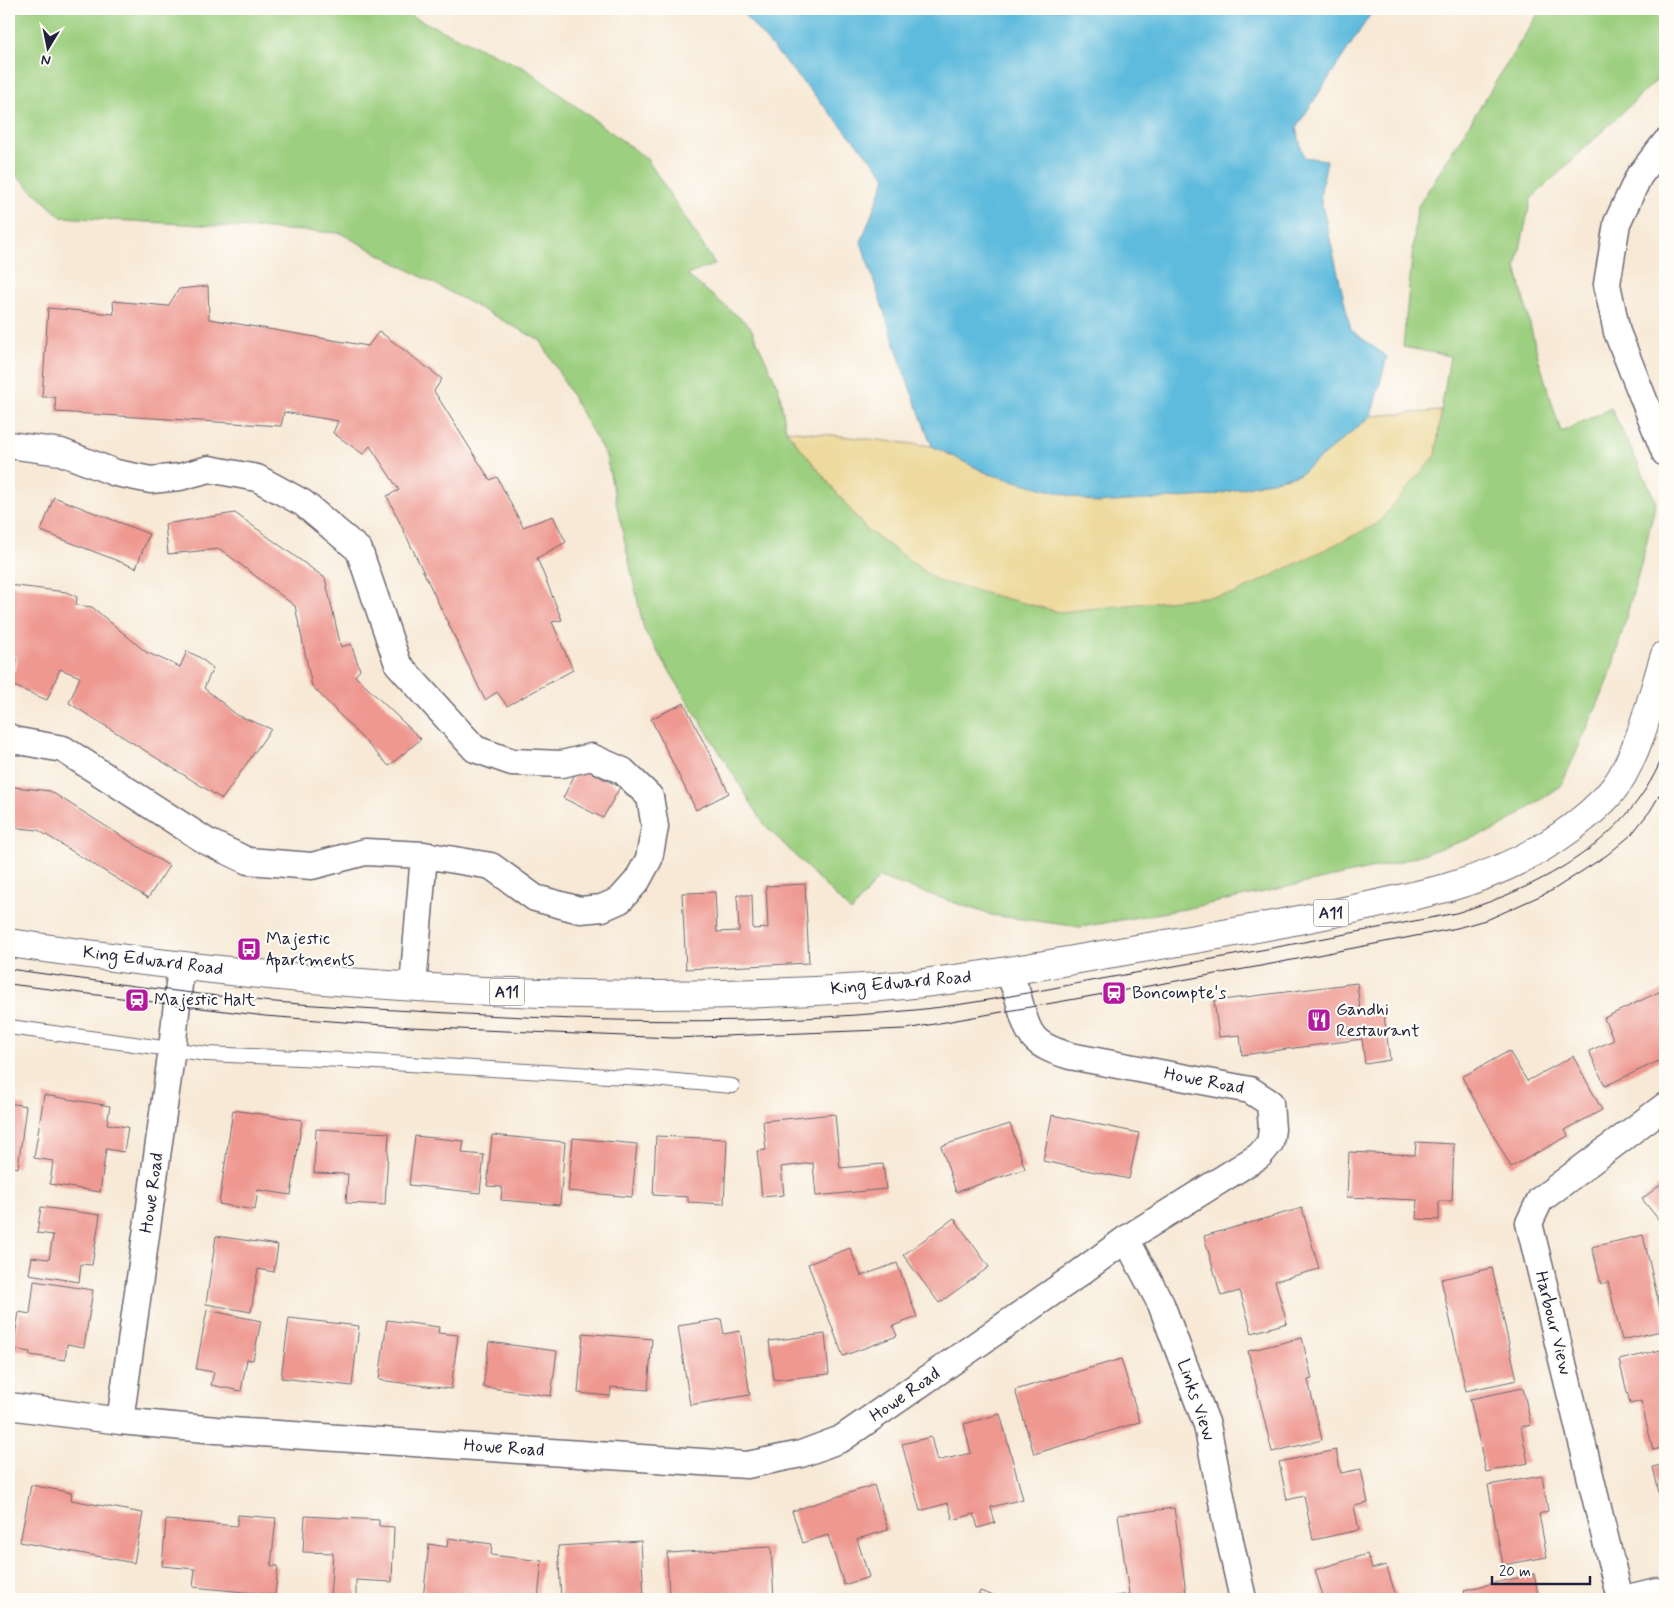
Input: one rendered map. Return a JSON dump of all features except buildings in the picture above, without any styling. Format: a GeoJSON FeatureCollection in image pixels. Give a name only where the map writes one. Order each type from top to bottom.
{"type":"FeatureCollection","features":[{"type":"Feature","properties":{"kind":"main road","name":"King Edward Road"},"geometry":{"type":"LineString","coordinates":[[9,943],[181,966],[289,977],[521,992],[727,995],[881,987],[946,981],[1008,972],[1228,933],[1409,897],[1480,878],[1516,863],[1550,844],[1576,825],[1603,801],[1621,778],[1634,754],[1665,655]]}},
{"type":"Feature","properties":{"kind":"street"},"geometry":{"type":"LineString","coordinates":[[1665,143],[1639,176],[1617,222],[1607,284],[1617,332],[1665,452]]}},
{"type":"Feature","properties":{"kind":"street"},"geometry":{"type":"LineString","coordinates":[[9,446],[61,452],[116,473],[151,480],[180,477],[209,469],[257,478],[303,502],[359,550],[398,664],[475,749],[512,762],[562,764],[591,757],[623,771],[650,797],[655,828],[649,859],[637,881],[620,900],[602,908],[580,910],[535,898],[491,866],[424,855],[365,852],[312,866],[248,861],[206,841],[63,749],[13,740],[9,737]]}},
{"type":"Feature","properties":{"kind":"street"},"geometry":{"type":"LineString","coordinates":[[413,986],[424,855]]}},
{"type":"Feature","properties":{"kind":"street","name":"Howe Road"},"geometry":{"type":"LineString","coordinates":[[120,1421],[172,1049],[181,966]]}},
{"type":"Feature","properties":{"kind":"street","name":"Howe Road"},"geometry":{"type":"LineString","coordinates":[[9,1406],[120,1421],[216,1430],[747,1465],[801,1454],[841,1439],[1126,1240],[1259,1156],[1270,1143],[1272,1129],[1270,1102],[1250,1090],[1070,1056],[1044,1047],[1030,1034],[1018,994],[1008,972]]}},
{"type":"Feature","properties":{"kind":"street","name":"Harbour View"},"geometry":{"type":"LineString","coordinates":[[1658,1591],[1622,1599],[1529,1223],[1540,1200],[1665,1106]]}},
{"type":"Feature","properties":{"kind":"street","name":"Links View"},"geometry":{"type":"LineString","coordinates":[[1126,1240],[1161,1304],[1207,1426],[1243,1599]]}},
{"type":"Feature","properties":{"kind":"lane"},"geometry":{"type":"LineString","coordinates":[[9,1027],[207,1054],[352,1060],[642,1078],[732,1086]]}},
{"type":"Feature","properties":{"kind":"green space"},"geometry":{"type":"Polygon","coordinates":[[[9,9],[396,9],[526,69],[647,159],[715,264],[687,275],[750,326],[779,389],[786,430],[866,529],[938,581],[1436,455],[1450,356],[1403,347],[1417,208],[1541,9],[1665,9],[1665,72],[1531,199],[1516,267],[1539,361],[1561,432],[1611,408],[1656,501],[1643,557],[1609,679],[1561,786],[1496,830],[1393,864],[1190,908],[1081,927],[991,915],[879,877],[851,912],[764,824],[644,630],[606,456],[541,341],[340,233],[61,217],[9,169],[9,9]]]}},
{"type":"Feature","properties":{"kind":"sand"},"geometry":{"type":"Polygon","coordinates":[[[1441,411],[1436,455],[1377,524],[1234,594],[1059,612],[938,581],[866,529],[786,430],[932,446],[989,474],[1210,496],[1300,474],[1371,416],[1441,411]]]}},
{"type":"Feature","properties":{"kind":"water"},"geometry":{"type":"Polygon","coordinates":[[[739,9],[1374,9],[1296,128],[1304,157],[1327,160],[1320,196],[1351,330],[1387,357],[1371,416],[1300,474],[1210,496],[1097,503],[989,474],[932,446],[905,375],[861,242],[886,177],[739,9]]]}},
{"type":"Feature","properties":{"kind":"tram line"},"geometry":{"type":"LineString","coordinates":[[9,969],[263,1001],[369,1009],[552,1018],[674,1021],[795,1018],[915,1010],[961,1004],[1411,922],[1456,913],[1488,902],[1520,889],[1551,873],[1581,855],[1607,834],[1631,809],[1650,781],[1665,750]]}},
{"type":"Feature","properties":{"kind":"tram line"},"geometry":{"type":"LineString","coordinates":[[9,984],[265,1016],[410,1027],[673,1038],[906,1029],[1261,966],[1457,928],[1489,919],[1553,890],[1607,855],[1631,835],[1650,811],[1665,786]]}},
{"type":"Feature","properties":{"kind":"place","name":"Majestic Apartments"},"geometry":{"type":"Point","coordinates":[249,949]}},
{"type":"Feature","properties":{"kind":"place","name":"Boncompte's"},"geometry":{"type":"Point","coordinates":[1114,993]}},
{"type":"Feature","properties":{"kind":"place","name":"Majestic Halt"},"geometry":{"type":"Point","coordinates":[137,1000]}},
{"type":"Feature","properties":{"kind":"place","name":"Gandhi Restaurant"},"geometry":{"type":"Point","coordinates":[1319,1020]}}]}
